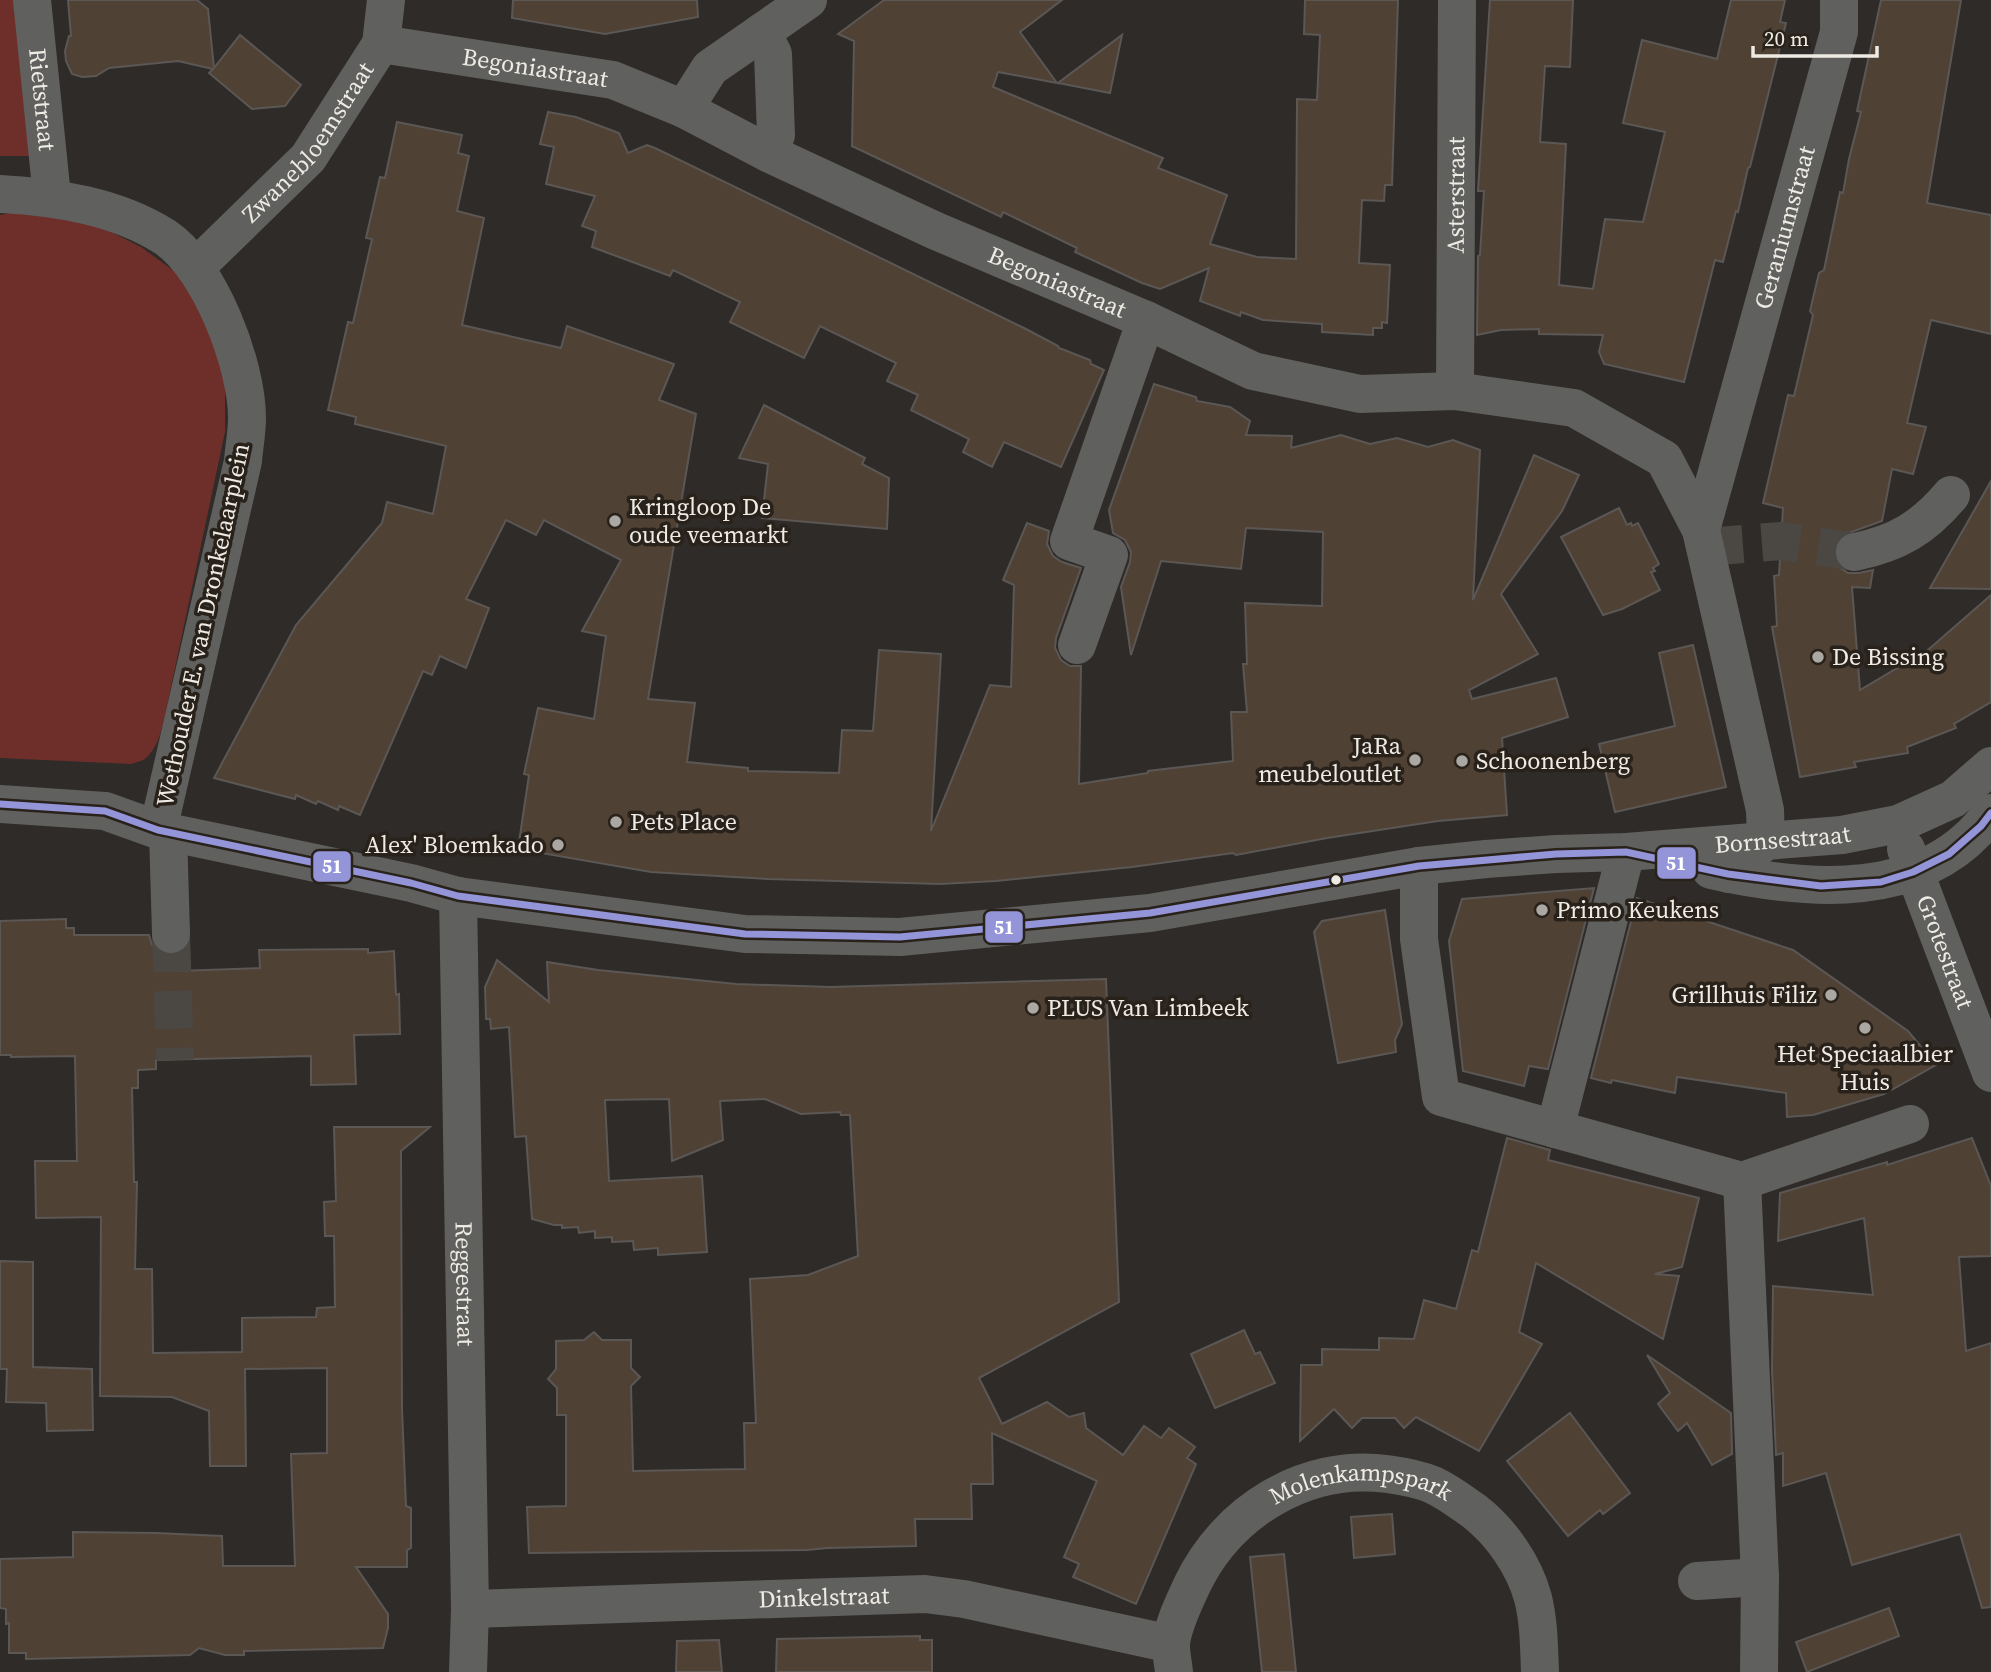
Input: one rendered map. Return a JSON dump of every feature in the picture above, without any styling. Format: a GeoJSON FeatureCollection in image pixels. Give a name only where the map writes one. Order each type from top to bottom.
{"type":"FeatureCollection","features":[{"type":"Feature","properties":{"kind":"street","name":"Rietstraat"},"geometry":{"type":"LineString","coordinates":[[32,0],[52,197]]}},
{"type":"Feature","properties":{"kind":"street","name":"Zwanebloemstraat"},"geometry":{"type":"LineString","coordinates":[[195,268],[308,158],[382,44],[386,0]]}},
{"type":"Feature","properties":{"kind":"street"},"geometry":{"type":"LineString","coordinates":[[684,109],[710,68],[808,0]]}},
{"type":"Feature","properties":{"kind":"street","name":"Asterstraat"},"geometry":{"type":"LineString","coordinates":[[1455,391],[1457,0]]}},
{"type":"Feature","properties":{"kind":"street","name":"Geraniumstraat"},"geometry":{"type":"LineString","coordinates":[[1766,840],[1765,810],[1700,530],[1839,32],[1839,0]]}},
{"type":"Feature","properties":{"kind":"street"},"geometry":{"type":"LineString","coordinates":[[762,32],[773,54],[776,135],[768,153]]}},
{"type":"Feature","properties":{"kind":"street","name":"Begoniastraat"},"geometry":{"type":"LineString","coordinates":[[382,44],[613,80],[684,109],[768,153],[936,231],[1146,320],[1253,371],[1360,394],[1455,391],[1574,408],[1664,459]]}},
{"type":"Feature","properties":{"kind":"street","name":"Wethouder E. van Dronkelaarplein"},"geometry":{"type":"LineString","coordinates":[[0,194],[52,197],[118,215],[166,238],[195,268],[218,307],[239,365],[247,417],[243,461],[163,831],[171,933]]}},
{"type":"Feature","properties":{"kind":"street"},"geometry":{"type":"LineString","coordinates":[[1077,645],[1109,555],[1069,541],[1146,320]]}},
{"type":"Feature","properties":{"kind":"street"},"geometry":{"type":"LineString","coordinates":[[1700,530],[1664,459],[1722,453]]}},
{"type":"Feature","properties":{"kind":"street"},"geometry":{"type":"LineString","coordinates":[[1855,552],[1893,542],[1906,535],[1936,513],[1951,495]]}},
{"type":"Feature","properties":{"kind":"street","name":"Bornsestraat"},"geometry":{"type":"LineString","coordinates":[[0,804],[105,811],[163,831],[411,883],[458,896],[745,934],[900,937],[1150,913],[1419,866],[1842,835],[1898,824],[1953,799],[1991,766]]}},
{"type":"Feature","properties":{"kind":"street","name":"Bornsestraat"},"geometry":{"type":"LineString","coordinates":[[1626,852],[1728,874],[1821,886],[1845,886],[1881,882],[1913,872],[1948,854],[1981,826],[1991,813]]}},
{"type":"Feature","properties":{"kind":"street","name":"Grotestraat"},"geometry":{"type":"LineString","coordinates":[[1898,824],[1913,872],[1991,1073]]}},
{"type":"Feature","properties":{"kind":"street"},"geometry":{"type":"LineString","coordinates":[[1728,874],[1766,840]]}},
{"type":"Feature","properties":{"kind":"street"},"geometry":{"type":"LineString","coordinates":[[1555,1129],[1626,852]]}},
{"type":"Feature","properties":{"kind":"street"},"geometry":{"type":"LineString","coordinates":[[1419,866],[1419,939],[1441,1097],[1742,1181],[1910,1124]]}},
{"type":"Feature","properties":{"kind":"street","name":"Reggestraat"},"geometry":{"type":"LineString","coordinates":[[458,896],[470,1609],[468,1672]]}},
{"type":"Feature","properties":{"kind":"street"},"geometry":{"type":"LineString","coordinates":[[1742,1181],[1760,1577],[1759,1672]]}},
{"type":"Feature","properties":{"kind":"street","name":"Molenkampspark"},"geometry":{"type":"LineString","coordinates":[[1172,1658],[1182,1607],[1200,1569],[1217,1544],[1243,1518],[1269,1499],[1302,1483],[1340,1474],[1374,1472],[1402,1476],[1432,1485],[1485,1520],[1505,1544],[1521,1569],[1532,1596],[1538,1622],[1540,1672]]}},
{"type":"Feature","properties":{"kind":"street"},"geometry":{"type":"LineString","coordinates":[[1697,1581],[1760,1577]]}},
{"type":"Feature","properties":{"kind":"street","name":"Dinkelstraat"},"geometry":{"type":"LineString","coordinates":[[470,1609],[925,1594],[964,1598],[1172,1658]]}},
{"type":"Feature","properties":{"kind":"shaded area"},"geometry":{"type":"Polygon","coordinates":[[[0,0],[20,0],[31,156],[0,156],[0,0]]]}},
{"type":"Feature","properties":{"kind":"shaded area"},"geometry":{"type":"Polygon","coordinates":[[[19,212],[91,222],[141,247],[174,271],[206,317],[225,382],[225,432],[163,723],[152,752],[144,760],[131,764],[0,758],[0,215],[19,212]]]}},
{"type":"Feature","properties":{"kind":"building"},"geometry":{"type":"Polygon","coordinates":[[[68,0],[197,0],[208,9],[214,68],[240,35],[301,85],[285,106],[252,109],[209,73],[213,69],[178,61],[109,68],[96,76],[82,77],[72,74],[65,51],[71,36],[68,0]]]}},
{"type":"Feature","properties":{"kind":"building"},"geometry":{"type":"Polygon","coordinates":[[[513,0],[697,0],[698,17],[605,34],[512,18],[513,0]]]}},
{"type":"Feature","properties":{"kind":"building"},"geometry":{"type":"Polygon","coordinates":[[[884,0],[1062,0],[1020,32],[1057,83],[998,72],[993,87],[1163,158],[1158,168],[1227,195],[1210,244],[1257,257],[1296,259],[1297,99],[1317,100],[1320,35],[1304,34],[1305,0],[1398,0],[1392,185],[1385,185],[1384,201],[1362,200],[1359,263],[1390,265],[1387,323],[1382,322],[1382,328],[1373,328],[1373,335],[1322,332],[1322,324],[1263,320],[1241,312],[1240,316],[1200,301],[1209,268],[1160,289],[1142,283],[1075,252],[1077,248],[1003,212],[1001,217],[852,146],[854,41],[838,34],[884,0]]]}},
{"type":"Feature","properties":{"kind":"building"},"geometry":{"type":"Polygon","coordinates":[[[1490,0],[1573,0],[1570,67],[1545,66],[1540,142],[1566,144],[1559,285],[1593,289],[1605,219],[1643,222],[1665,132],[1623,123],[1642,40],[1717,59],[1731,0],[1785,0],[1780,22],[1786,23],[1750,167],[1723,262],[1715,260],[1684,382],[1604,364],[1599,352],[1603,335],[1539,334],[1539,329],[1501,330],[1477,335],[1478,256],[1484,191],[1478,191],[1490,0]]]}},
{"type":"Feature","properties":{"kind":"building"},"geometry":{"type":"Polygon","coordinates":[[[1881,0],[1961,0],[1927,203],[1991,215],[1991,334],[1931,320],[1907,423],[1926,427],[1913,474],[1892,469],[1882,521],[1840,536],[1834,545],[1834,556],[1839,567],[1848,573],[1873,570],[1870,588],[1852,587],[1860,690],[1929,649],[1991,595],[1991,702],[1954,724],[1956,728],[1907,747],[1908,753],[1854,762],[1856,767],[1800,777],[1772,627],[1777,626],[1774,576],[1779,575],[1783,508],[1763,503],[1788,395],[1794,396],[1813,315],[1810,311],[1819,273],[1824,270],[1840,192],[1843,193],[1861,112],[1857,111],[1881,0]]]}},
{"type":"Feature","properties":{"kind":"building"},"geometry":{"type":"Polygon","coordinates":[[[1122,35],[1110,93],[1058,83],[1122,35]]]}},
{"type":"Feature","properties":{"kind":"building"},"geometry":{"type":"Polygon","coordinates":[[[548,112],[576,117],[619,133],[628,153],[647,145],[655,148],[1026,329],[1059,348],[1090,360],[1091,364],[1104,370],[1061,467],[1004,442],[992,467],[963,452],[969,439],[911,410],[918,395],[887,381],[896,363],[820,326],[804,358],[730,322],[740,302],[673,270],[670,276],[592,247],[596,231],[582,226],[595,196],[546,184],[554,147],[540,144],[548,112]]]}},
{"type":"Feature","properties":{"kind":"building"},"geometry":{"type":"Polygon","coordinates":[[[397,122],[462,135],[458,153],[469,156],[457,211],[484,218],[462,325],[561,348],[567,326],[674,364],[659,400],[696,414],[648,699],[695,703],[687,762],[748,768],[748,771],[839,773],[842,730],[873,731],[879,650],[941,654],[931,831],[990,685],[1011,687],[1014,585],[1003,580],[1027,523],[1049,531],[1047,544],[1053,556],[1081,568],[1056,638],[1055,648],[1061,660],[1070,666],[1081,666],[1079,784],[1148,771],[1233,761],[1231,712],[1247,712],[1243,664],[1247,664],[1245,603],[1322,606],[1323,532],[1246,528],[1241,569],[1161,561],[1131,655],[1121,587],[1131,552],[1125,540],[1113,533],[1109,510],[1154,384],[1196,397],[1197,401],[1230,407],[1250,421],[1246,435],[1292,436],[1291,448],[1341,435],[1370,444],[1397,438],[1428,447],[1453,440],[1480,450],[1473,600],[1534,455],[1579,475],[1562,511],[1501,594],[1538,654],[1469,690],[1472,699],[1556,678],[1568,717],[1502,738],[1507,815],[1438,821],[1236,855],[1233,853],[996,881],[940,884],[768,879],[651,872],[518,849],[529,775],[524,774],[538,708],[594,719],[606,636],[582,631],[621,560],[544,520],[536,535],[506,520],[466,599],[489,608],[466,668],[440,656],[432,675],[423,671],[360,815],[339,806],[338,810],[318,801],[316,804],[296,795],[295,799],[214,778],[296,625],[382,523],[387,502],[433,514],[446,446],[355,424],[356,417],[328,410],[348,322],[353,323],[372,239],[366,238],[380,177],[385,178],[397,122]]]}},
{"type":"Feature","properties":{"kind":"building"},"geometry":{"type":"Polygon","coordinates":[[[764,405],[865,458],[862,464],[889,478],[887,529],[762,518],[768,464],[739,458],[764,405]]]}},
{"type":"Feature","properties":{"kind":"building"},"geometry":{"type":"Polygon","coordinates":[[[1991,481],[1991,589],[1930,588],[1991,481]]]}},
{"type":"Feature","properties":{"kind":"building"},"geometry":{"type":"Polygon","coordinates":[[[1619,508],[1627,525],[1638,523],[1659,564],[1653,568],[1655,571],[1651,572],[1660,590],[1622,609],[1603,615],[1561,537],[1619,508]]]}},
{"type":"Feature","properties":{"kind":"building"},"geometry":{"type":"Polygon","coordinates":[[[1693,645],[1726,787],[1615,812],[1599,744],[1675,726],[1659,653],[1693,645]]]}},
{"type":"Feature","properties":{"kind":"building"},"geometry":{"type":"Polygon","coordinates":[[[1594,888],[1548,1069],[1529,1066],[1524,1086],[1463,1071],[1449,941],[1462,899],[1594,888]]]}},
{"type":"Feature","properties":{"kind":"building"},"geometry":{"type":"Polygon","coordinates":[[[1637,898],[1793,950],[1908,1031],[1936,1065],[1884,1094],[1813,1115],[1787,1117],[1786,1093],[1677,1077],[1675,1093],[1591,1078],[1637,898]]]}},
{"type":"Feature","properties":{"kind":"building"},"geometry":{"type":"Polygon","coordinates":[[[1385,910],[1402,1024],[1395,1040],[1396,1052],[1338,1063],[1314,932],[1322,921],[1385,910]]]}},
{"type":"Feature","properties":{"kind":"building"},"geometry":{"type":"Polygon","coordinates":[[[66,919],[66,928],[74,928],[74,935],[149,935],[152,945],[160,953],[171,956],[178,954],[177,971],[260,968],[259,950],[368,949],[368,953],[394,951],[400,1034],[354,1035],[356,1084],[311,1085],[311,1056],[156,1060],[156,1069],[138,1070],[138,1088],[132,1088],[134,1182],[137,1182],[135,1269],[152,1269],[153,1353],[242,1352],[242,1318],[316,1317],[317,1308],[335,1307],[334,1236],[325,1236],[324,1202],[336,1201],[334,1127],[430,1127],[401,1151],[402,1409],[406,1506],[411,1508],[411,1548],[407,1550],[407,1567],[356,1567],[388,1614],[383,1648],[244,1651],[244,1655],[225,1655],[199,1648],[190,1655],[26,1659],[26,1653],[9,1653],[9,1623],[6,1624],[6,1609],[0,1608],[0,1559],[73,1557],[73,1532],[156,1533],[222,1536],[223,1566],[295,1566],[291,1454],[327,1453],[327,1368],[245,1369],[246,1466],[210,1466],[209,1411],[172,1397],[100,1396],[101,1217],[36,1218],[35,1161],[77,1161],[75,1056],[0,1055],[0,921],[66,919]]]}},
{"type":"Feature","properties":{"kind":"building"},"geometry":{"type":"Polygon","coordinates":[[[497,960],[549,1002],[547,962],[736,984],[830,987],[1106,979],[1119,1302],[979,1378],[1002,1424],[1047,1402],[1069,1417],[1084,1413],[1086,1428],[1123,1455],[1144,1426],[1161,1438],[1169,1428],[1195,1447],[1187,1458],[1196,1464],[1136,1604],[1073,1577],[1079,1564],[1064,1557],[1097,1481],[992,1433],[993,1484],[971,1484],[972,1519],[915,1519],[916,1546],[529,1553],[527,1507],[566,1506],[566,1415],[557,1415],[557,1388],[548,1379],[556,1369],[556,1341],[584,1340],[594,1332],[602,1340],[631,1340],[631,1368],[640,1377],[631,1386],[633,1471],[745,1469],[744,1423],[756,1423],[750,1279],[808,1275],[858,1256],[850,1115],[841,1115],[840,1112],[801,1114],[765,1099],[720,1101],[723,1140],[672,1161],[669,1099],[605,1100],[609,1181],[702,1176],[707,1252],[658,1255],[658,1248],[634,1250],[633,1241],[612,1242],[612,1237],[595,1238],[595,1231],[579,1233],[578,1227],[562,1228],[562,1225],[532,1219],[526,1136],[515,1137],[509,1027],[491,1029],[490,1019],[486,1019],[485,987],[497,960]]]}},
{"type":"Feature","properties":{"kind":"building"},"geometry":{"type":"Polygon","coordinates":[[[1507,1138],[1550,1150],[1548,1160],[1699,1198],[1682,1267],[1655,1274],[1679,1276],[1663,1339],[1536,1263],[1519,1332],[1542,1344],[1479,1451],[1416,1417],[1404,1428],[1395,1418],[1362,1418],[1352,1428],[1334,1409],[1300,1441],[1301,1365],[1322,1365],[1322,1349],[1379,1350],[1379,1338],[1414,1339],[1424,1300],[1456,1309],[1472,1250],[1478,1252],[1507,1138]]]}},
{"type":"Feature","properties":{"kind":"building"},"geometry":{"type":"Polygon","coordinates":[[[1972,1138],[1991,1186],[1991,1256],[1959,1257],[1966,1351],[1991,1343],[1991,1607],[1982,1608],[1960,1534],[1852,1565],[1826,1473],[1783,1486],[1783,1453],[1776,1455],[1772,1370],[1773,1286],[1873,1295],[1864,1218],[1778,1241],[1780,1193],[1887,1162],[1887,1165],[1972,1138]]]}},
{"type":"Feature","properties":{"kind":"building"},"geometry":{"type":"Polygon","coordinates":[[[0,1261],[33,1262],[33,1367],[92,1369],[93,1430],[47,1431],[46,1403],[6,1402],[7,1369],[0,1369],[0,1261]]]}},
{"type":"Feature","properties":{"kind":"building"},"geometry":{"type":"Polygon","coordinates":[[[1244,1330],[1255,1354],[1260,1352],[1275,1383],[1215,1408],[1191,1354],[1244,1330]]]}},
{"type":"Feature","properties":{"kind":"building"},"geometry":{"type":"Polygon","coordinates":[[[1647,1355],[1731,1413],[1732,1454],[1712,1465],[1687,1423],[1678,1431],[1658,1404],[1670,1393],[1647,1355]]]}},
{"type":"Feature","properties":{"kind":"building"},"geometry":{"type":"Polygon","coordinates":[[[1570,1413],[1630,1493],[1603,1514],[1600,1510],[1568,1536],[1507,1461],[1570,1413]]]}},
{"type":"Feature","properties":{"kind":"building"},"geometry":{"type":"Polygon","coordinates":[[[1392,1514],[1395,1554],[1354,1558],[1351,1517],[1392,1514]]]}},
{"type":"Feature","properties":{"kind":"building"},"geometry":{"type":"Polygon","coordinates":[[[1284,1554],[1296,1672],[1262,1672],[1250,1557],[1284,1554]]]}},
{"type":"Feature","properties":{"kind":"building"},"geometry":{"type":"Polygon","coordinates":[[[1889,1608],[1899,1636],[1807,1672],[1796,1642],[1889,1608]]]}},
{"type":"Feature","properties":{"kind":"building"},"geometry":{"type":"Polygon","coordinates":[[[920,1636],[920,1640],[932,1640],[932,1672],[776,1672],[777,1639],[920,1636]]]}},
{"type":"Feature","properties":{"kind":"building"},"geometry":{"type":"Polygon","coordinates":[[[719,1640],[722,1672],[676,1672],[677,1641],[719,1640]]]}},
{"type":"Feature","properties":{"kind":"tunnel"},"geometry":{"type":"LineString","coordinates":[[1705,547],[1781,541],[1855,552]]}},
{"type":"Feature","properties":{"kind":"tunnel"},"geometry":{"type":"LineString","coordinates":[[171,934],[175,1060]]}},
{"type":"Feature","properties":{"kind":"transit line","name":"51"},"geometry":{"type":"LineString","coordinates":[[0,804],[105,811],[158,830],[411,883],[458,896],[745,934],[900,937],[1150,913],[1419,866],[1556,854],[1626,852],[1728,874],[1821,886],[1881,882],[1913,872],[1949,854],[1981,826],[1991,813]]}},
{"type":"Feature","properties":{"kind":"place","name":"Kringloop De oude veemarkt"},"geometry":{"type":"Point","coordinates":[615,521]}},
{"type":"Feature","properties":{"kind":"place","name":"De Bissing"},"geometry":{"type":"Point","coordinates":[1818,657]}},
{"type":"Feature","properties":{"kind":"place","name":"JaRa meubeloutlet"},"geometry":{"type":"Point","coordinates":[1415,760]}},
{"type":"Feature","properties":{"kind":"place","name":"Schoonenberg"},"geometry":{"type":"Point","coordinates":[1462,761]}},
{"type":"Feature","properties":{"kind":"place","name":"Pets Place"},"geometry":{"type":"Point","coordinates":[616,822]}},
{"type":"Feature","properties":{"kind":"place","name":"Alex' Bloemkado"},"geometry":{"type":"Point","coordinates":[558,845]}},
{"type":"Feature","properties":{"kind":"place","name":"Primo Keukens"},"geometry":{"type":"Point","coordinates":[1542,910]}},
{"type":"Feature","properties":{"kind":"place","name":"Grillhuis Filiz"},"geometry":{"type":"Point","coordinates":[1831,995]}},
{"type":"Feature","properties":{"kind":"place","name":"PLUS Van Limbeek"},"geometry":{"type":"Point","coordinates":[1033,1008]}},
{"type":"Feature","properties":{"kind":"place","name":"Het Speciaalbier Huis"},"geometry":{"type":"Point","coordinates":[1865,1028]}}]}
